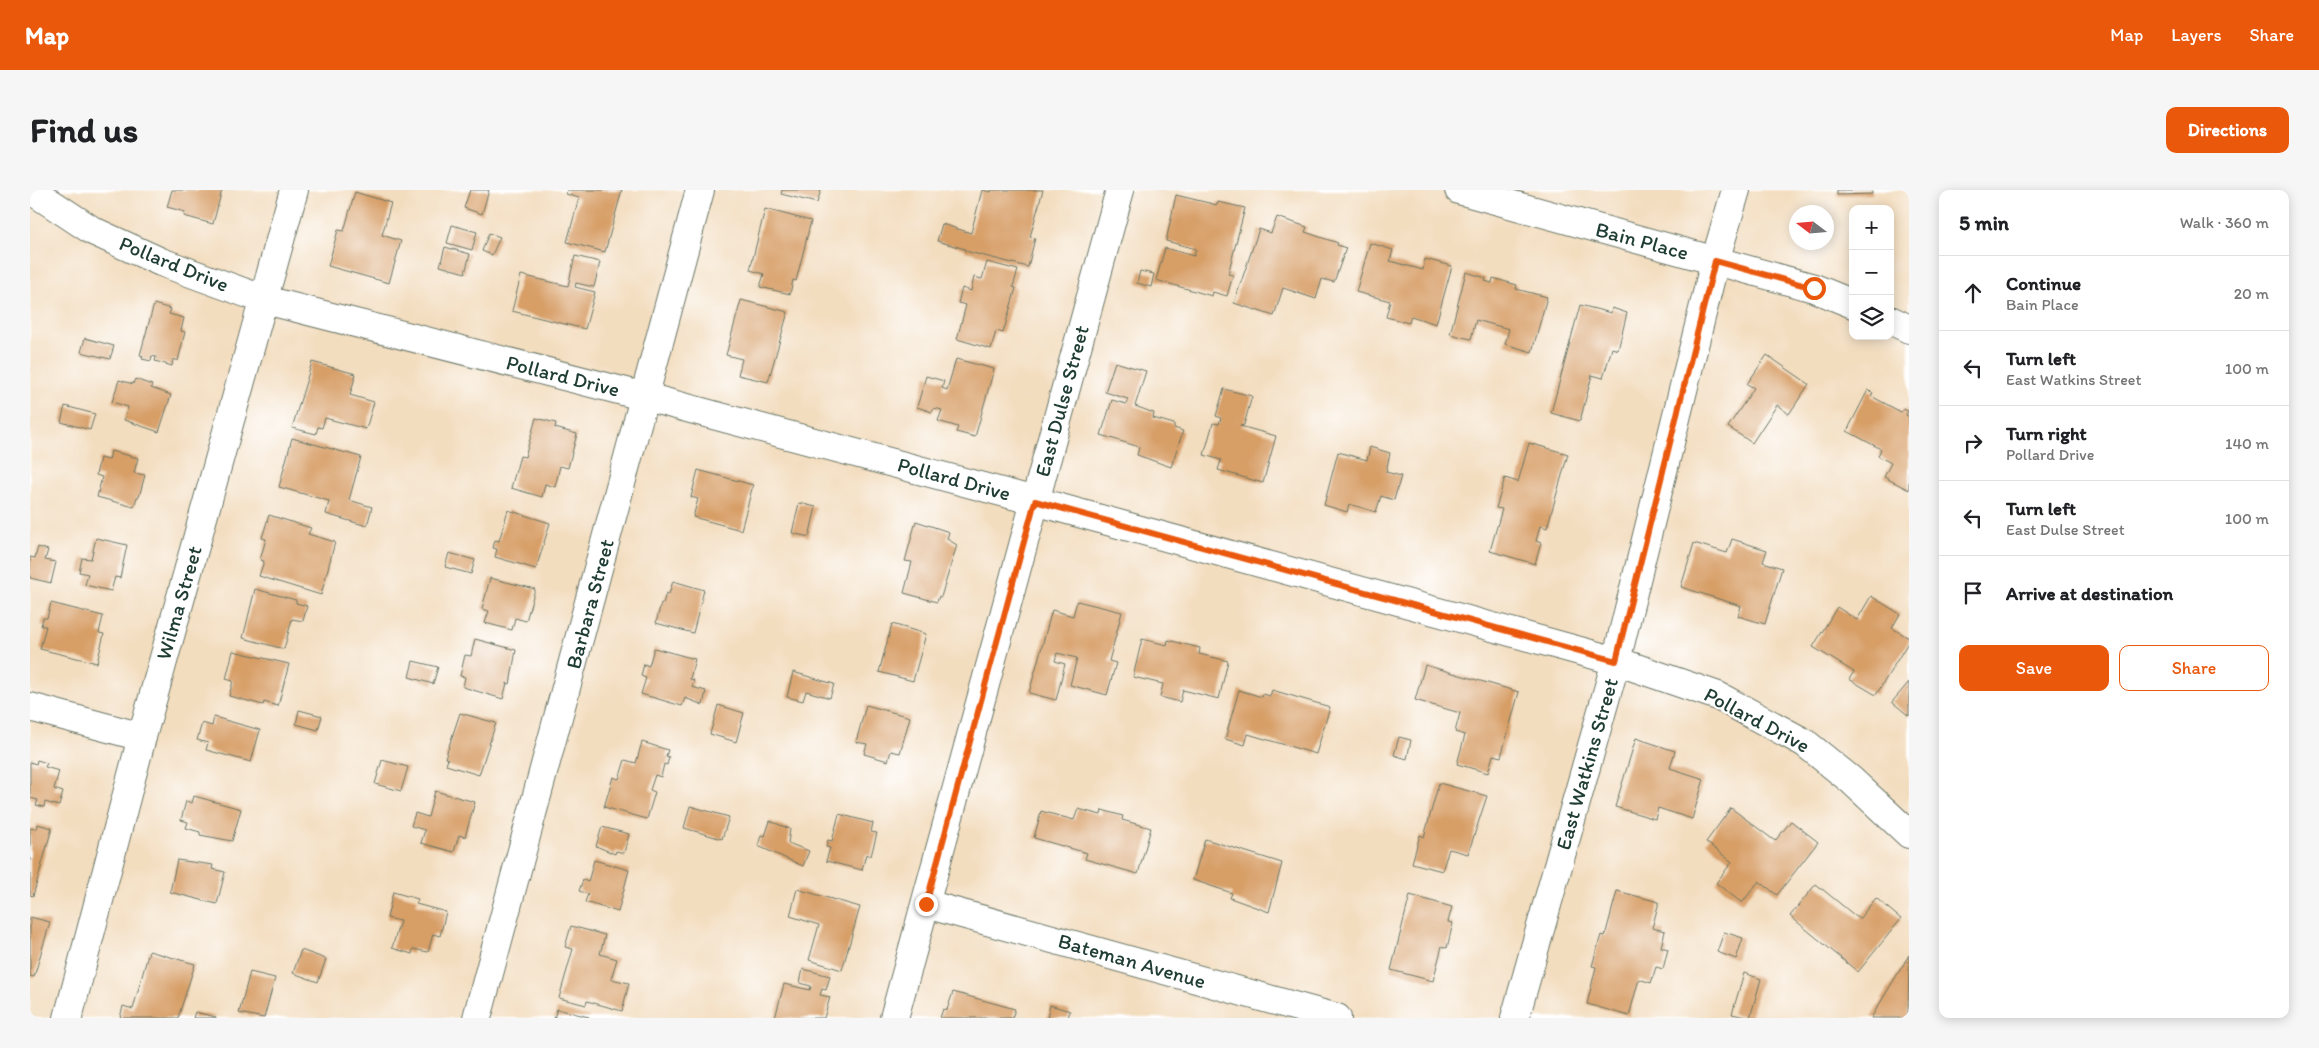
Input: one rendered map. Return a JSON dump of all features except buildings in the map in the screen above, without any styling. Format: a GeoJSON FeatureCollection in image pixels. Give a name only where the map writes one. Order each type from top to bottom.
{"type":"FeatureCollection","features":[{"type":"Feature","properties":{"kind":"street","name":"Pollard Drive"},"geometry":{"type":"LineString","coordinates":[[31,190],[93,231],[161,262],[265,300],[646,397],[1035,501],[1616,661],[1718,696],[1805,743],[1851,780],[1909,834]]}},
{"type":"Feature","properties":{"kind":"street","name":"Wilma Street"},"geometry":{"type":"LineString","coordinates":[[68,1018],[142,737],[265,300],[294,190]]}},
{"type":"Feature","properties":{"kind":"street","name":"Barbara Street"},"geometry":{"type":"LineString","coordinates":[[477,1018],[646,397],[700,190]]}},
{"type":"Feature","properties":{"kind":"street","name":"East Dulse Street"},"geometry":{"type":"LineString","coordinates":[[894,1018],[1120,190]]}},
{"type":"Feature","properties":{"kind":"street","name":"Bain Place"},"geometry":{"type":"LineString","coordinates":[[1458,190],[1814,288],[1849,302]]}},
{"type":"Feature","properties":{"kind":"street","name":"East Watkins Street"},"geometry":{"type":"LineString","coordinates":[[1515,1018],[1616,661],[1715,261],[1736,190]]}},
{"type":"Feature","properties":{"kind":"street"},"geometry":{"type":"LineString","coordinates":[[1894,322],[1909,329]]}},
{"type":"Feature","properties":{"kind":"street"},"geometry":{"type":"LineString","coordinates":[[30,707],[142,737]]}},
{"type":"Feature","properties":{"kind":"street","name":"Bateman Avenue"},"geometry":{"type":"LineString","coordinates":[[926,904],[1337,1018]]}},
{"type":"Feature","properties":{"kind":"route"},"geometry":{"type":"LineString","coordinates":[[926,904],[1035,501],[1616,661],[1715,261],[1814,288]]}}]}
